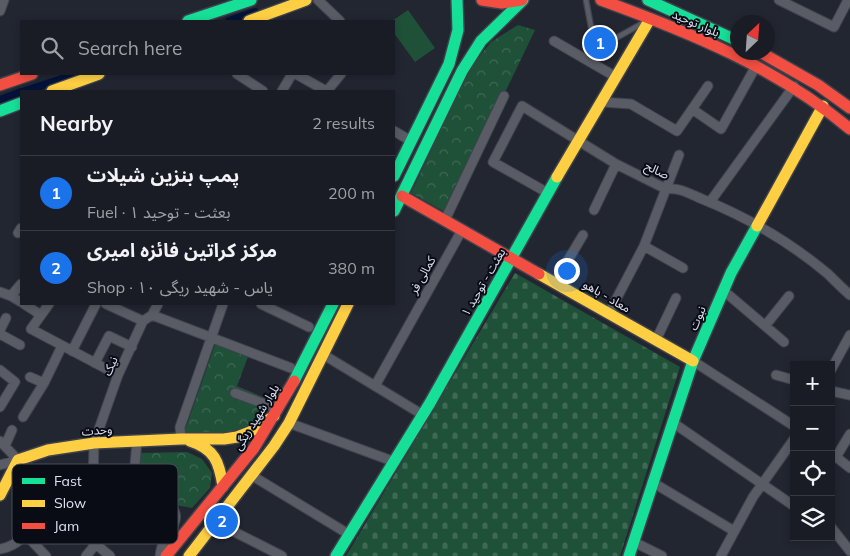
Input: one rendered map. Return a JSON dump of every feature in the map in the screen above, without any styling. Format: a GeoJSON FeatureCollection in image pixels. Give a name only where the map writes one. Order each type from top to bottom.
{"type":"FeatureCollection","features":[{"type":"Feature","properties":{"kind":"main road"},"geometry":{"type":"LineString","coordinates":[[191,20],[252,0]]}},
{"type":"Feature","properties":{"kind":"main road"},"geometry":{"type":"LineString","coordinates":[[252,20],[306,0]]}},
{"type":"Feature","properties":{"kind":"main road"},"geometry":{"type":"LineString","coordinates":[[449,0],[457,22]]}},
{"type":"Feature","properties":{"kind":"main road"},"geometry":{"type":"LineString","coordinates":[[395,174],[449,64],[458,30],[457,0]]}},
{"type":"Feature","properties":{"kind":"main road"},"geometry":{"type":"LineString","coordinates":[[482,0],[508,4],[522,0]]}},
{"type":"Feature","properties":{"kind":"main road"},"geometry":{"type":"LineString","coordinates":[[395,209],[462,71],[481,41],[522,0]]}},
{"type":"Feature","properties":{"kind":"main road","name":"بلوار توحید"},"geometry":{"type":"LineString","coordinates":[[601,0],[712,45],[756,66],[794,86],[823,106],[850,129]]}},
{"type":"Feature","properties":{"kind":"main road","name":"بلوار توحید"},"geometry":{"type":"LineString","coordinates":[[648,0],[730,37]]}},
{"type":"Feature","properties":{"kind":"main road","name":"بعثت - توحید ۱"},"geometry":{"type":"LineString","coordinates":[[336,556],[396,462],[513,258],[577,141],[650,19]]}},
{"type":"Feature","properties":{"kind":"main road"},"geometry":{"type":"LineString","coordinates":[[774,60],[822,87],[850,108]]}},
{"type":"Feature","properties":{"kind":"main road"},"geometry":{"type":"LineString","coordinates":[[0,85],[29,75]]}},
{"type":"Feature","properties":{"kind":"main road"},"geometry":{"type":"LineString","coordinates":[[55,90],[96,75]]}},
{"type":"Feature","properties":{"kind":"main road"},"geometry":{"type":"LineString","coordinates":[[0,111],[20,103]]}},
{"type":"Feature","properties":{"kind":"main road","name":"نبوت"},"geometry":{"type":"LineString","coordinates":[[629,556],[693,362],[756,225],[823,106]]}},
{"type":"Feature","properties":{"kind":"main road","name":"معاد - باهو"},"geometry":{"type":"LineString","coordinates":[[402,196],[693,362]]}},
{"type":"Feature","properties":{"kind":"main road","name":"بلوار شهید ریگی"},"geometry":{"type":"LineString","coordinates":[[178,541],[254,448],[300,372],[333,305]]}},
{"type":"Feature","properties":{"kind":"main road"},"geometry":{"type":"LineString","coordinates":[[182,536],[191,552],[274,446],[289,423],[348,305]]}},
{"type":"Feature","properties":{"kind":"main road","name":"وحدت"},"geometry":{"type":"LineString","coordinates":[[18,460],[48,450],[94,443],[237,437],[250,432],[276,412]]}},
{"type":"Feature","properties":{"kind":"main road"},"geometry":{"type":"LineString","coordinates":[[181,439],[203,445],[213,454],[218,463],[223,486]]}},
{"type":"Feature","properties":{"kind":"main road"},"geometry":{"type":"LineString","coordinates":[[16,464],[18,460]]}},
{"type":"Feature","properties":{"kind":"main road"},"geometry":{"type":"LineString","coordinates":[[0,495],[12,472]]}},
{"type":"Feature","properties":{"kind":"main road","name":"بلوار شهید ریگی"},"geometry":{"type":"LineString","coordinates":[[166,556],[176,544]]}},
{"type":"Feature","properties":{"kind":"street"},"geometry":{"type":"LineString","coordinates":[[0,11],[4,0]]}},
{"type":"Feature","properties":{"kind":"street"},"geometry":{"type":"LineString","coordinates":[[318,0],[339,20]]}},
{"type":"Feature","properties":{"kind":"street"},"geometry":{"type":"LineString","coordinates":[[779,0],[834,27],[848,0]]}},
{"type":"Feature","properties":{"kind":"street"},"geometry":{"type":"LineString","coordinates":[[554,41],[616,78]]}},
{"type":"Feature","properties":{"kind":"street"},"geometry":{"type":"LineString","coordinates":[[692,109],[721,129],[756,66]]}},
{"type":"Feature","properties":{"kind":"street"},"geometry":{"type":"LineString","coordinates":[[239,75],[262,90]]}},
{"type":"Feature","properties":{"kind":"street"},"geometry":{"type":"LineString","coordinates":[[283,90],[293,75]]}},
{"type":"Feature","properties":{"kind":"street"},"geometry":{"type":"LineString","coordinates":[[296,75],[325,90]]}},
{"type":"Feature","properties":{"kind":"street"},"geometry":{"type":"LineString","coordinates":[[328,90],[340,75]]}},
{"type":"Feature","properties":{"kind":"street"},"geometry":{"type":"LineString","coordinates":[[602,102],[632,104],[677,131],[708,86]]}},
{"type":"Feature","properties":{"kind":"street"},"geometry":{"type":"LineString","coordinates":[[710,202],[794,86]]}},
{"type":"Feature","properties":{"kind":"street"},"geometry":{"type":"LineString","coordinates":[[445,220],[504,96]]}},
{"type":"Feature","properties":{"kind":"street","name":"صالح"},"geometry":{"type":"LineString","coordinates":[[548,194],[493,162],[522,106],[616,164],[666,189],[675,188],[710,202],[756,225],[789,245],[828,274],[850,295]]}},
{"type":"Feature","properties":{"kind":"street"},"geometry":{"type":"LineString","coordinates":[[395,132],[411,141]]}},
{"type":"Feature","properties":{"kind":"street"},"geometry":{"type":"LineString","coordinates":[[609,313],[644,246],[679,155]]}},
{"type":"Feature","properties":{"kind":"street"},"geometry":{"type":"LineString","coordinates":[[594,210],[616,164]]}},
{"type":"Feature","properties":{"kind":"street","name":"کمالی فر"},"geometry":{"type":"LineString","coordinates":[[375,386],[462,230]]}},
{"type":"Feature","properties":{"kind":"street"},"geometry":{"type":"LineString","coordinates":[[555,282],[583,234]]}},
{"type":"Feature","properties":{"kind":"street"},"geometry":{"type":"LineString","coordinates":[[644,246],[683,268]]}},
{"type":"Feature","properties":{"kind":"street"},"geometry":{"type":"LineString","coordinates":[[12,296],[20,285]]}},
{"type":"Feature","properties":{"kind":"street"},"geometry":{"type":"LineString","coordinates":[[724,291],[784,342]]}},
{"type":"Feature","properties":{"kind":"street"},"geometry":{"type":"LineString","coordinates":[[0,292],[12,296],[20,302]]}},
{"type":"Feature","properties":{"kind":"street"},"geometry":{"type":"LineString","coordinates":[[765,326],[789,296]]}},
{"type":"Feature","properties":{"kind":"street"},"geometry":{"type":"LineString","coordinates":[[656,340],[676,298]]}},
{"type":"Feature","properties":{"kind":"street"},"geometry":{"type":"LineString","coordinates":[[25,305],[41,315]]}},
{"type":"Feature","properties":{"kind":"street"},"geometry":{"type":"LineString","coordinates":[[48,305],[31,329],[118,375]]}},
{"type":"Feature","properties":{"kind":"street"},"geometry":{"type":"LineString","coordinates":[[72,351],[95,305]]}},
{"type":"Feature","properties":{"kind":"street"},"geometry":{"type":"LineString","coordinates":[[108,305],[143,320],[152,315],[157,305]]}},
{"type":"Feature","properties":{"kind":"street"},"geometry":{"type":"LineString","coordinates":[[181,439],[180,427],[223,305]]}},
{"type":"Feature","properties":{"kind":"street"},"geometry":{"type":"LineString","coordinates":[[265,305],[309,327]]}},
{"type":"Feature","properties":{"kind":"street"},"geometry":{"type":"LineString","coordinates":[[152,315],[291,368]]}},
{"type":"Feature","properties":{"kind":"street"},"geometry":{"type":"LineString","coordinates":[[0,330],[6,318]]}},
{"type":"Feature","properties":{"kind":"street","name":"نیک"},"geometry":{"type":"LineString","coordinates":[[94,464],[94,443],[118,375],[143,320]]}},
{"type":"Feature","properties":{"kind":"street"},"geometry":{"type":"LineString","coordinates":[[0,334],[20,345]]}},
{"type":"Feature","properties":{"kind":"street"},"geometry":{"type":"LineString","coordinates":[[835,362],[850,334]]}},
{"type":"Feature","properties":{"kind":"street"},"geometry":{"type":"LineString","coordinates":[[95,363],[109,336],[132,347]]}},
{"type":"Feature","properties":{"kind":"street"},"geometry":{"type":"LineString","coordinates":[[23,418],[44,383],[62,346]]}},
{"type":"Feature","properties":{"kind":"street"},"geometry":{"type":"LineString","coordinates":[[324,354],[423,415]]}},
{"type":"Feature","properties":{"kind":"street"},"geometry":{"type":"LineString","coordinates":[[693,362],[790,423]]}},
{"type":"Feature","properties":{"kind":"street"},"geometry":{"type":"LineString","coordinates":[[0,370],[15,382],[0,407]]}},
{"type":"Feature","properties":{"kind":"street"},"geometry":{"type":"LineString","coordinates":[[776,375],[790,379]]}},
{"type":"Feature","properties":{"kind":"street"},"geometry":{"type":"LineString","coordinates":[[30,377],[44,383]]}},
{"type":"Feature","properties":{"kind":"street"},"geometry":{"type":"LineString","coordinates":[[835,392],[850,395]]}},
{"type":"Feature","properties":{"kind":"street"},"geometry":{"type":"LineString","coordinates":[[235,393],[276,412]]}},
{"type":"Feature","properties":{"kind":"street"},"geometry":{"type":"LineString","coordinates":[[672,422],[790,503]]}},
{"type":"Feature","properties":{"kind":"street"},"geometry":{"type":"LineString","coordinates":[[289,423],[396,462]]}},
{"type":"Feature","properties":{"kind":"street"},"geometry":{"type":"LineString","coordinates":[[0,465],[18,460],[3,444],[12,430]]}},
{"type":"Feature","properties":{"kind":"street"},"geometry":{"type":"LineString","coordinates":[[835,454],[850,434]]}},
{"type":"Feature","properties":{"kind":"street"},"geometry":{"type":"LineString","coordinates":[[135,464],[137,441]]}},
{"type":"Feature","properties":{"kind":"street"},"geometry":{"type":"LineString","coordinates":[[721,556],[762,484],[790,446]]}},
{"type":"Feature","properties":{"kind":"street"},"geometry":{"type":"LineString","coordinates":[[835,458],[850,468]]}},
{"type":"Feature","properties":{"kind":"street"},"geometry":{"type":"LineString","coordinates":[[251,475],[350,535]]}},
{"type":"Feature","properties":{"kind":"street"},"geometry":{"type":"LineString","coordinates":[[652,482],[734,531]]}},
{"type":"Feature","properties":{"kind":"street"},"geometry":{"type":"LineString","coordinates":[[215,522],[282,556]]}},
{"type":"Feature","properties":{"kind":"street"},"geometry":{"type":"LineString","coordinates":[[835,532],[850,550]]}},
{"type":"Feature","properties":{"kind":"street"},"geometry":{"type":"LineString","coordinates":[[634,542],[662,556]]}},
{"type":"Feature","properties":{"kind":"street"},"geometry":{"type":"LineString","coordinates":[[0,549],[8,548],[14,544]]}},
{"type":"Feature","properties":{"kind":"street"},"geometry":{"type":"LineString","coordinates":[[35,544],[46,556]]}},
{"type":"Feature","properties":{"kind":"street"},"geometry":{"type":"LineString","coordinates":[[86,556],[96,544],[110,556]]}},
{"type":"Feature","properties":{"kind":"lane"},"geometry":{"type":"LineString","coordinates":[[586,0],[591,27],[616,38],[650,19]]}},
{"type":"Feature","properties":{"kind":"green space"},"geometry":{"type":"Polygon","coordinates":[[[408,10],[435,48],[415,62],[395,34],[395,20],[393,20],[408,10]]]}},
{"type":"Feature","properties":{"kind":"green space"},"geometry":{"type":"Polygon","coordinates":[[[518,25],[535,30],[447,213],[411,193],[465,78],[474,63],[491,42],[518,25]]]}},
{"type":"Feature","properties":{"kind":"green space"},"geometry":{"type":"Polygon","coordinates":[[[515,273],[680,367],[620,556],[346,556],[515,273]]]}},
{"type":"Feature","properties":{"kind":"green space"},"geometry":{"type":"Polygon","coordinates":[[[216,342],[249,354],[237,386],[270,400],[263,417],[239,435],[186,434],[185,430],[216,342]]]}},
{"type":"Feature","properties":{"kind":"green space"},"geometry":{"type":"Polygon","coordinates":[[[187,452],[202,459],[212,473],[210,488],[192,508],[178,506],[178,464],[139,464],[140,453],[187,452]]]}},
{"type":"Feature","properties":{"kind":"waterway"},"geometry":{"type":"LineString","coordinates":[[232,20],[255,12]]}},
{"type":"Feature","properties":{"kind":"waterway"},"geometry":{"type":"LineString","coordinates":[[28,90],[74,75]]}},
{"type":"Feature","properties":{"kind":"waterway"},"geometry":{"type":"LineString","coordinates":[[0,100],[20,92]]}},
{"type":"Feature","properties":{"kind":"traffic: fast"},"geometry":{"type":"LineString","coordinates":[[191,20],[251,0]]}},
{"type":"Feature","properties":{"kind":"traffic: fast"},"geometry":{"type":"LineString","coordinates":[[395,174],[449,64],[458,30],[457,0]]}},
{"type":"Feature","properties":{"kind":"traffic: fast"},"geometry":{"type":"LineString","coordinates":[[395,209],[462,71],[481,41],[523,0]]}},
{"type":"Feature","properties":{"kind":"traffic: fast"},"geometry":{"type":"LineString","coordinates":[[648,0],[730,37]]}},
{"type":"Feature","properties":{"kind":"traffic: fast"},"geometry":{"type":"LineString","coordinates":[[0,111],[20,103]]}},
{"type":"Feature","properties":{"kind":"traffic: fast"},"geometry":{"type":"LineString","coordinates":[[336,556],[430,403],[557,177]]}},
{"type":"Feature","properties":{"kind":"traffic: fast"},"geometry":{"type":"LineString","coordinates":[[629,556],[693,361],[731,273],[757,226]]}},
{"type":"Feature","properties":{"kind":"traffic: fast"},"geometry":{"type":"LineString","coordinates":[[294,381],[332,305]]}},
{"type":"Feature","properties":{"kind":"traffic: slow"},"geometry":{"type":"LineString","coordinates":[[252,20],[306,0]]}},
{"type":"Feature","properties":{"kind":"traffic: slow"},"geometry":{"type":"LineString","coordinates":[[557,177],[650,19]]}},
{"type":"Feature","properties":{"kind":"traffic: slow"},"geometry":{"type":"LineString","coordinates":[[55,90],[96,75]]}},
{"type":"Feature","properties":{"kind":"traffic: slow"},"geometry":{"type":"LineString","coordinates":[[757,226],[823,106]]}},
{"type":"Feature","properties":{"kind":"traffic: slow"},"geometry":{"type":"LineString","coordinates":[[539,274],[693,361]]}},
{"type":"Feature","properties":{"kind":"traffic: slow"},"geometry":{"type":"LineString","coordinates":[[189,556],[274,446],[289,423],[348,305]]}},
{"type":"Feature","properties":{"kind":"traffic: slow"},"geometry":{"type":"LineString","coordinates":[[16,464],[18,460],[48,450],[94,443],[237,437],[250,432],[274,416]]}},
{"type":"Feature","properties":{"kind":"traffic: slow"},"geometry":{"type":"LineString","coordinates":[[190,441],[210,452],[220,470],[223,486]]}},
{"type":"Feature","properties":{"kind":"traffic: slow"},"geometry":{"type":"LineString","coordinates":[[0,495],[12,472]]}},
{"type":"Feature","properties":{"kind":"traffic: jam"},"geometry":{"type":"LineString","coordinates":[[482,0],[502,3],[522,0]]}},
{"type":"Feature","properties":{"kind":"traffic: jam"},"geometry":{"type":"LineString","coordinates":[[601,0],[667,25],[763,70],[822,107],[850,129]]}},
{"type":"Feature","properties":{"kind":"traffic: jam"},"geometry":{"type":"LineString","coordinates":[[774,60],[818,85],[850,108]]}},
{"type":"Feature","properties":{"kind":"traffic: jam"},"geometry":{"type":"LineString","coordinates":[[0,85],[29,75]]}},
{"type":"Feature","properties":{"kind":"traffic: jam"},"geometry":{"type":"LineString","coordinates":[[402,196],[539,274]]}},
{"type":"Feature","properties":{"kind":"traffic: jam"},"geometry":{"type":"LineString","coordinates":[[178,541],[254,448],[294,381]]}},
{"type":"Feature","properties":{"kind":"traffic: jam"},"geometry":{"type":"LineString","coordinates":[[166,556],[176,544]]}},
{"type":"Feature","properties":{"kind":"place","name":"پمپ بنزین شیلات"},"geometry":{"type":"Point","coordinates":[600,43]}},
{"type":"Feature","properties":{"kind":"place","name":"مرکز کراتین فائزه امیری"},"geometry":{"type":"Point","coordinates":[222,521]}}]}
